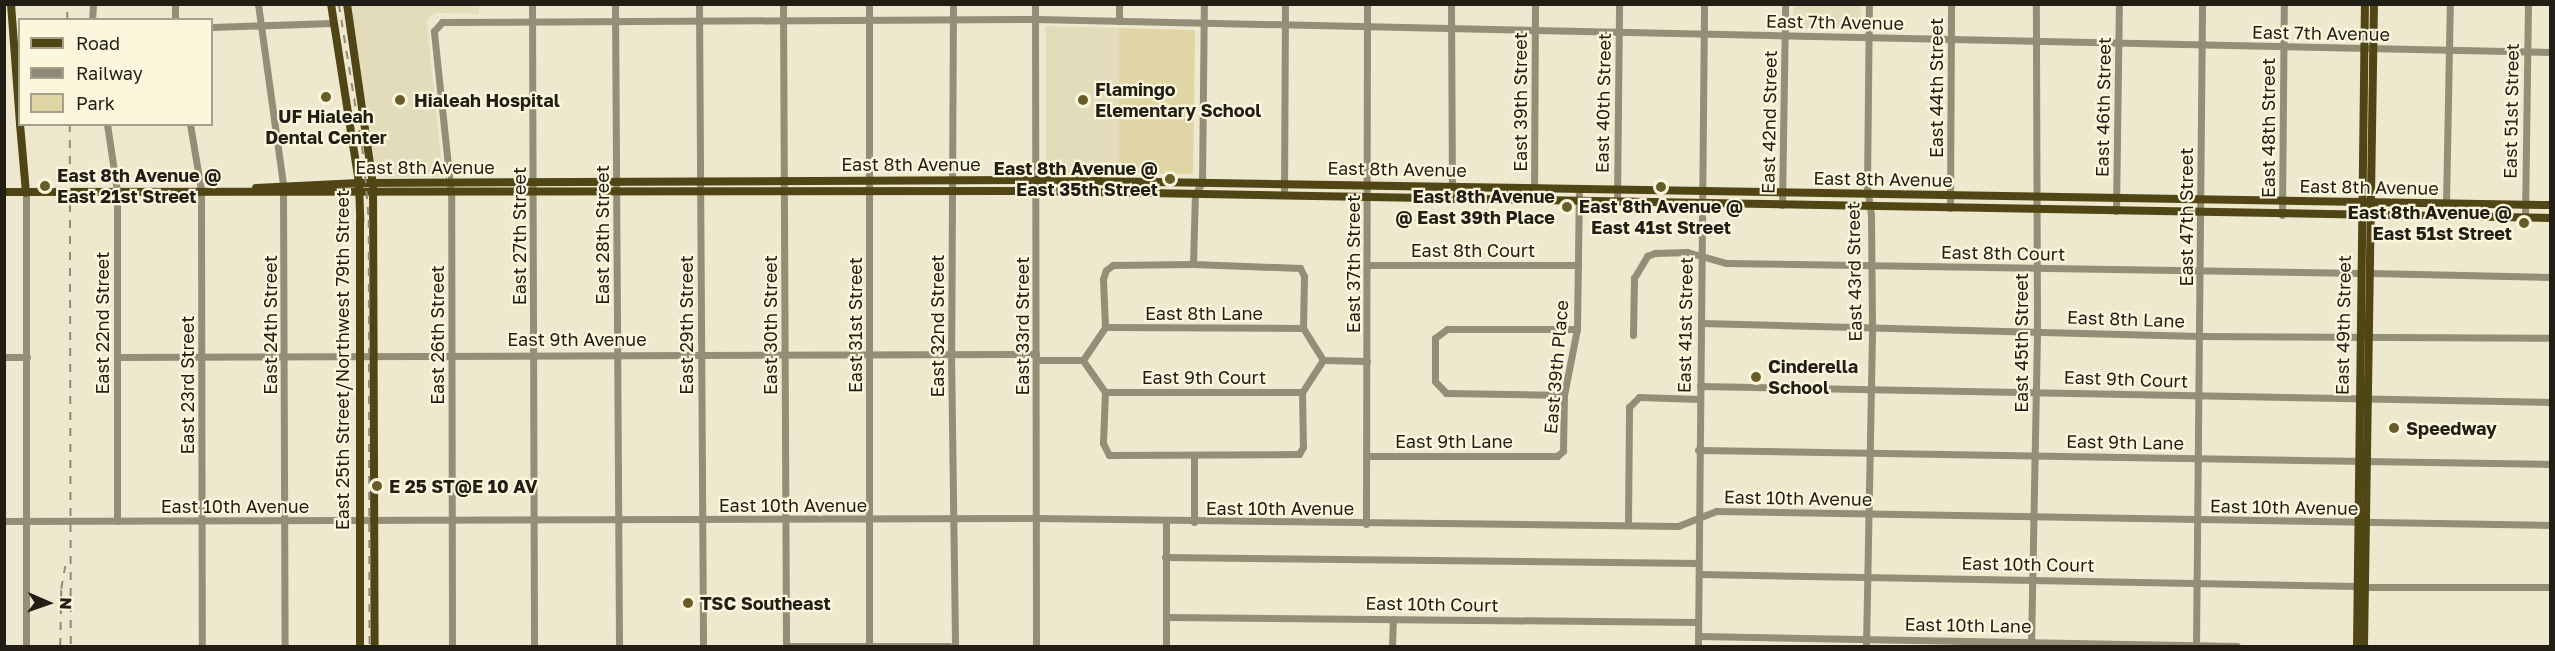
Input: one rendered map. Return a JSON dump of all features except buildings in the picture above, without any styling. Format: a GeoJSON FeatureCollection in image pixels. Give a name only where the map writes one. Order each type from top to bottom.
{"type":"FeatureCollection","features":[{"type":"Feature","properties":{"kind":"main road"},"geometry":{"type":"LineString","coordinates":[[11,4],[8,31],[18,108]]}},
{"type":"Feature","properties":{"kind":"main road","name":"East 25th Street/Northwest 79th Street"},"geometry":{"type":"LineString","coordinates":[[331,4],[359,183],[360,646]]}},
{"type":"Feature","properties":{"kind":"main road"},"geometry":{"type":"LineString","coordinates":[[347,4],[373,184],[375,646]]}},
{"type":"Feature","properties":{"kind":"main road","name":"East 49th Street"},"geometry":{"type":"LineString","coordinates":[[2357,646],[2368,523],[2371,337],[2369,50],[2365,4]]}},
{"type":"Feature","properties":{"kind":"main road","name":"East 49th Street"},"geometry":{"type":"LineString","coordinates":[[2364,646],[2357,522],[2361,203],[2369,50],[2374,4]]}},
{"type":"Feature","properties":{"kind":"main road"},"geometry":{"type":"LineString","coordinates":[[20,126],[26,193]]}},
{"type":"Feature","properties":{"kind":"main road","name":"East 8th Avenue"},"geometry":{"type":"LineString","coordinates":[[243,190],[284,185],[359,183],[1036,180],[2116,200],[2550,205]]}},
{"type":"Feature","properties":{"kind":"main road","name":"East 8th Avenue"},"geometry":{"type":"LineString","coordinates":[[4,192],[243,190],[284,194],[451,194],[1036,191],[2361,217],[2550,218]]}},
{"type":"Feature","properties":{"kind":"main road"},"geometry":{"type":"LineString","coordinates":[[360,622],[375,622]]}},
{"type":"Feature","properties":{"kind":"street","name":"East 24th Street"},"geometry":{"type":"LineString","coordinates":[[258,4],[258,26],[284,185],[285,646]]}},
{"type":"Feature","properties":{"kind":"street","name":"East 27th Street"},"geometry":{"type":"LineString","coordinates":[[532,4],[535,353],[534,646]]}},
{"type":"Feature","properties":{"kind":"street","name":"East 28th Street"},"geometry":{"type":"LineString","coordinates":[[615,4],[618,182],[619,646]]}},
{"type":"Feature","properties":{"kind":"street","name":"East 29th Street"},"geometry":{"type":"LineString","coordinates":[[699,4],[702,181],[700,353],[703,646]]}},
{"type":"Feature","properties":{"kind":"street","name":"East 30th Street"},"geometry":{"type":"LineString","coordinates":[[783,4],[786,646]]}},
{"type":"Feature","properties":{"kind":"street","name":"East 31st Street"},"geometry":{"type":"LineString","coordinates":[[869,4],[869,645]]}},
{"type":"Feature","properties":{"kind":"street","name":"East 32nd Street"},"geometry":{"type":"LineString","coordinates":[[953,4],[951,353],[955,646]]}},
{"type":"Feature","properties":{"kind":"street","name":"East 33rd Street"},"geometry":{"type":"LineString","coordinates":[[1035,4],[1036,646]]}},
{"type":"Feature","properties":{"kind":"street"},"geometry":{"type":"LineString","coordinates":[[1119,4],[1119,21]]}},
{"type":"Feature","properties":{"kind":"street"},"geometry":{"type":"LineString","coordinates":[[1193,264],[1195,194],[1202,183],[1204,4]]}},
{"type":"Feature","properties":{"kind":"street"},"geometry":{"type":"LineString","coordinates":[[1284,195],[1285,4]]}},
{"type":"Feature","properties":{"kind":"street","name":"East 37th Street"},"geometry":{"type":"LineString","coordinates":[[1366,524],[1368,456],[1367,4]]}},
{"type":"Feature","properties":{"kind":"street"},"geometry":{"type":"LineString","coordinates":[[1451,4],[1452,199]]}},
{"type":"Feature","properties":{"kind":"street","name":"East 39th Street"},"geometry":{"type":"LineString","coordinates":[[1534,200],[1535,4]]}},
{"type":"Feature","properties":{"kind":"street","name":"East 40th Street"},"geometry":{"type":"LineString","coordinates":[[1617,201],[1619,4]]}},
{"type":"Feature","properties":{"kind":"street","name":"East 41st Street"},"geometry":{"type":"LineString","coordinates":[[1698,646],[1697,518],[1704,4]]}},
{"type":"Feature","properties":{"kind":"street","name":"East 42nd Street"},"geometry":{"type":"LineString","coordinates":[[1782,205],[1785,4]]}},
{"type":"Feature","properties":{"kind":"street","name":"East 43rd Street"},"geometry":{"type":"LineString","coordinates":[[1866,643],[1872,328],[1872,265],[1868,195],[1869,4]]}},
{"type":"Feature","properties":{"kind":"street","name":"East 44th Street"},"geometry":{"type":"LineString","coordinates":[[1950,208],[1952,4]]}},
{"type":"Feature","properties":{"kind":"street","name":"East 45th Street"},"geometry":{"type":"LineString","coordinates":[[2030,644],[2037,331],[2036,4]]}},
{"type":"Feature","properties":{"kind":"street","name":"East 46th Street"},"geometry":{"type":"LineString","coordinates":[[2116,211],[2119,4]]}},
{"type":"Feature","properties":{"kind":"street","name":"East 47th Street"},"geometry":{"type":"LineString","coordinates":[[2196,646],[2202,4]]}},
{"type":"Feature","properties":{"kind":"street","name":"East 48th Street"},"geometry":{"type":"LineString","coordinates":[[2282,215],[2284,4]]}},
{"type":"Feature","properties":{"kind":"street"},"geometry":{"type":"LineString","coordinates":[[2446,204],[2450,4]]}},
{"type":"Feature","properties":{"kind":"street","name":"East 51st Street"},"geometry":{"type":"LineString","coordinates":[[2525,218],[2528,4]]}},
{"type":"Feature","properties":{"kind":"street","name":"East 7th Avenue"},"geometry":{"type":"LineString","coordinates":[[436,25],[442,22],[615,19],[869,21],[953,18],[1036,19],[1869,37],[1951,41],[2119,42],[2369,50],[2550,52]]}},
{"type":"Feature","properties":{"kind":"street"},"geometry":{"type":"LineString","coordinates":[[213,27],[333,23]]}},
{"type":"Feature","properties":{"kind":"street","name":"East 26th Street"},"geometry":{"type":"LineString","coordinates":[[436,25],[451,194],[452,646]]}},
{"type":"Feature","properties":{"kind":"street","name":"East 22nd Street"},"geometry":{"type":"LineString","coordinates":[[107,126],[117,191],[117,521]]}},
{"type":"Feature","properties":{"kind":"street","name":"East 23rd Street"},"geometry":{"type":"LineString","coordinates":[[190,126],[201,190],[202,646]]}},
{"type":"Feature","properties":{"kind":"street","name":"East 39th Place"},"geometry":{"type":"LineString","coordinates":[[1541,456],[1557,456],[1563,451],[1564,395],[1577,329],[1579,190]]}},
{"type":"Feature","properties":{"kind":"street"},"geometry":{"type":"LineString","coordinates":[[26,193],[26,646]]}},
{"type":"Feature","properties":{"kind":"street","name":"East 8th Court"},"geometry":{"type":"LineString","coordinates":[[1633,335],[1634,278],[1647,256],[1687,252],[1726,263],[2360,273]]}},
{"type":"Feature","properties":{"kind":"street"},"geometry":{"type":"LineString","coordinates":[[1193,264],[1300,268],[1304,276],[1303,328],[1323,360],[1302,392],[1303,447],[1299,454],[1194,458],[1109,455],[1103,443],[1105,392],[1083,360],[1105,327],[1103,279],[1106,270],[1113,265],[1193,264]]}},
{"type":"Feature","properties":{"kind":"street","name":"East 8th Court"},"geometry":{"type":"LineString","coordinates":[[1368,266],[1578,266]]}},
{"type":"Feature","properties":{"kind":"street"},"geometry":{"type":"LineString","coordinates":[[2371,273],[2550,277]]}},
{"type":"Feature","properties":{"kind":"street","name":"East 8th Lane"},"geometry":{"type":"LineString","coordinates":[[1701,323],[2200,336],[2550,338]]}},
{"type":"Feature","properties":{"kind":"street","name":"East 8th Lane"},"geometry":{"type":"LineString","coordinates":[[1105,327],[1303,328]]}},
{"type":"Feature","properties":{"kind":"street"},"geometry":{"type":"LineString","coordinates":[[1564,395],[1446,393],[1438,388],[1435,338],[1442,331],[1577,329]]}},
{"type":"Feature","properties":{"kind":"street","name":"East 9th Avenue"},"geometry":{"type":"LineString","coordinates":[[117,357],[535,353],[617,355],[951,353],[1083,360]]}},
{"type":"Feature","properties":{"kind":"street"},"geometry":{"type":"LineString","coordinates":[[4,357],[27,357]]}},
{"type":"Feature","properties":{"kind":"street"},"geometry":{"type":"LineString","coordinates":[[1323,360],[1368,361]]}},
{"type":"Feature","properties":{"kind":"street","name":"East 9th Court"},"geometry":{"type":"LineString","coordinates":[[1700,386],[2550,402]]}},
{"type":"Feature","properties":{"kind":"street","name":"East 9th Court"},"geometry":{"type":"LineString","coordinates":[[1105,392],[1302,392]]}},
{"type":"Feature","properties":{"kind":"street"},"geometry":{"type":"LineString","coordinates":[[1629,525],[1629,407],[1640,397],[1699,399]]}},
{"type":"Feature","properties":{"kind":"street","name":"East 9th Lane"},"geometry":{"type":"LineString","coordinates":[[1698,450],[2550,464]]}},
{"type":"Feature","properties":{"kind":"street","name":"East 9th Lane"},"geometry":{"type":"LineString","coordinates":[[1368,456],[1541,456]]}},
{"type":"Feature","properties":{"kind":"street"},"geometry":{"type":"LineString","coordinates":[[1194,458],[1194,522]]}},
{"type":"Feature","properties":{"kind":"street","name":"East 10th Avenue"},"geometry":{"type":"LineString","coordinates":[[4,521],[451,522],[1036,518],[1194,522],[1678,526],[1716,511],[2196,521],[2550,525]]}},
{"type":"Feature","properties":{"kind":"street"},"geometry":{"type":"LineString","coordinates":[[1166,521],[1166,646]]}},
{"type":"Feature","properties":{"kind":"street"},"geometry":{"type":"LineString","coordinates":[[1165,557],[1698,563]]}},
{"type":"Feature","properties":{"kind":"street","name":"East 10th Court"},"geometry":{"type":"LineString","coordinates":[[1699,574],[2361,586],[2550,587]]}},
{"type":"Feature","properties":{"kind":"street","name":"East 10th Court"},"geometry":{"type":"LineString","coordinates":[[1166,616],[1697,622]]}},
{"type":"Feature","properties":{"kind":"street"},"geometry":{"type":"LineString","coordinates":[[1392,646],[1393,619]]}},
{"type":"Feature","properties":{"kind":"street","name":"East 10th Lane"},"geometry":{"type":"LineString","coordinates":[[1698,636],[1866,643],[2237,646]]}},
{"type":"Feature","properties":{"kind":"street"},"geometry":{"type":"LineString","coordinates":[[786,646],[949,646]]}},
{"type":"Feature","properties":{"kind":"shaded area","name":"Hialeah Hospital"},"geometry":{"type":"Polygon","coordinates":[[[351,5],[479,5],[479,14],[436,13],[429,17],[427,24],[443,177],[377,177],[351,5]]]}},
{"type":"Feature","properties":{"kind":"shaded area"},"geometry":{"type":"Polygon","coordinates":[[[1794,5],[1861,5],[1861,28],[1793,28],[1794,5]]]}},
{"type":"Feature","properties":{"kind":"shaded area","name":"Flamingo Elementary School"},"geometry":{"type":"Polygon","coordinates":[[[1046,26],[1119,28],[1119,173],[1046,172],[1046,26]]]}},
{"type":"Feature","properties":{"kind":"green space"},"geometry":{"type":"Polygon","coordinates":[[[1119,28],[1195,30],[1193,174],[1119,173],[1119,28]]]}},
{"type":"Feature","properties":{"kind":"railway"},"geometry":{"type":"LineString","coordinates":[[67,4],[67,18]]}},
{"type":"Feature","properties":{"kind":"railway"},"geometry":{"type":"LineString","coordinates":[[339,4],[364,159],[369,220],[370,646]]}},
{"type":"Feature","properties":{"kind":"railway"},"geometry":{"type":"LineString","coordinates":[[70,126],[71,646]]}},
{"type":"Feature","properties":{"kind":"railway"},"geometry":{"type":"LineString","coordinates":[[60,646],[61,589],[65,566]]}},
{"type":"Feature","properties":{"kind":"place","name":"UF Hialeah Dental Center"},"geometry":{"type":"Point","coordinates":[326,97]}},
{"type":"Feature","properties":{"kind":"place","name":"Hialeah Hospital"},"geometry":{"type":"Point","coordinates":[400,100]}},
{"type":"Feature","properties":{"kind":"place","name":"Flamingo Elementary School"},"geometry":{"type":"Point","coordinates":[1083,100]}},
{"type":"Feature","properties":{"kind":"place","name":"East 8th Avenue @ East 35th Street"},"geometry":{"type":"Point","coordinates":[1170,179]}},
{"type":"Feature","properties":{"kind":"place","name":"East 8th Avenue @ East 21st Street"},"geometry":{"type":"Point","coordinates":[45,186]}},
{"type":"Feature","properties":{"kind":"place","name":"East 8th Avenue @ East 41st Street"},"geometry":{"type":"Point","coordinates":[1661,187]}},
{"type":"Feature","properties":{"kind":"place","name":"East 8th Avenue @ East 39th Place"},"geometry":{"type":"Point","coordinates":[1567,207]}},
{"type":"Feature","properties":{"kind":"place","name":"East 8th Avenue @ East 51st Street"},"geometry":{"type":"Point","coordinates":[2524,223]}},
{"type":"Feature","properties":{"kind":"place","name":"Cinderella School"},"geometry":{"type":"Point","coordinates":[1756,377]}},
{"type":"Feature","properties":{"kind":"place","name":"Speedway"},"geometry":{"type":"Point","coordinates":[2394,428]}},
{"type":"Feature","properties":{"kind":"place","name":"E 25 ST@E 10 AV"},"geometry":{"type":"Point","coordinates":[377,486]}},
{"type":"Feature","properties":{"kind":"place","name":"TSC Southeast"},"geometry":{"type":"Point","coordinates":[688,603]}}]}
